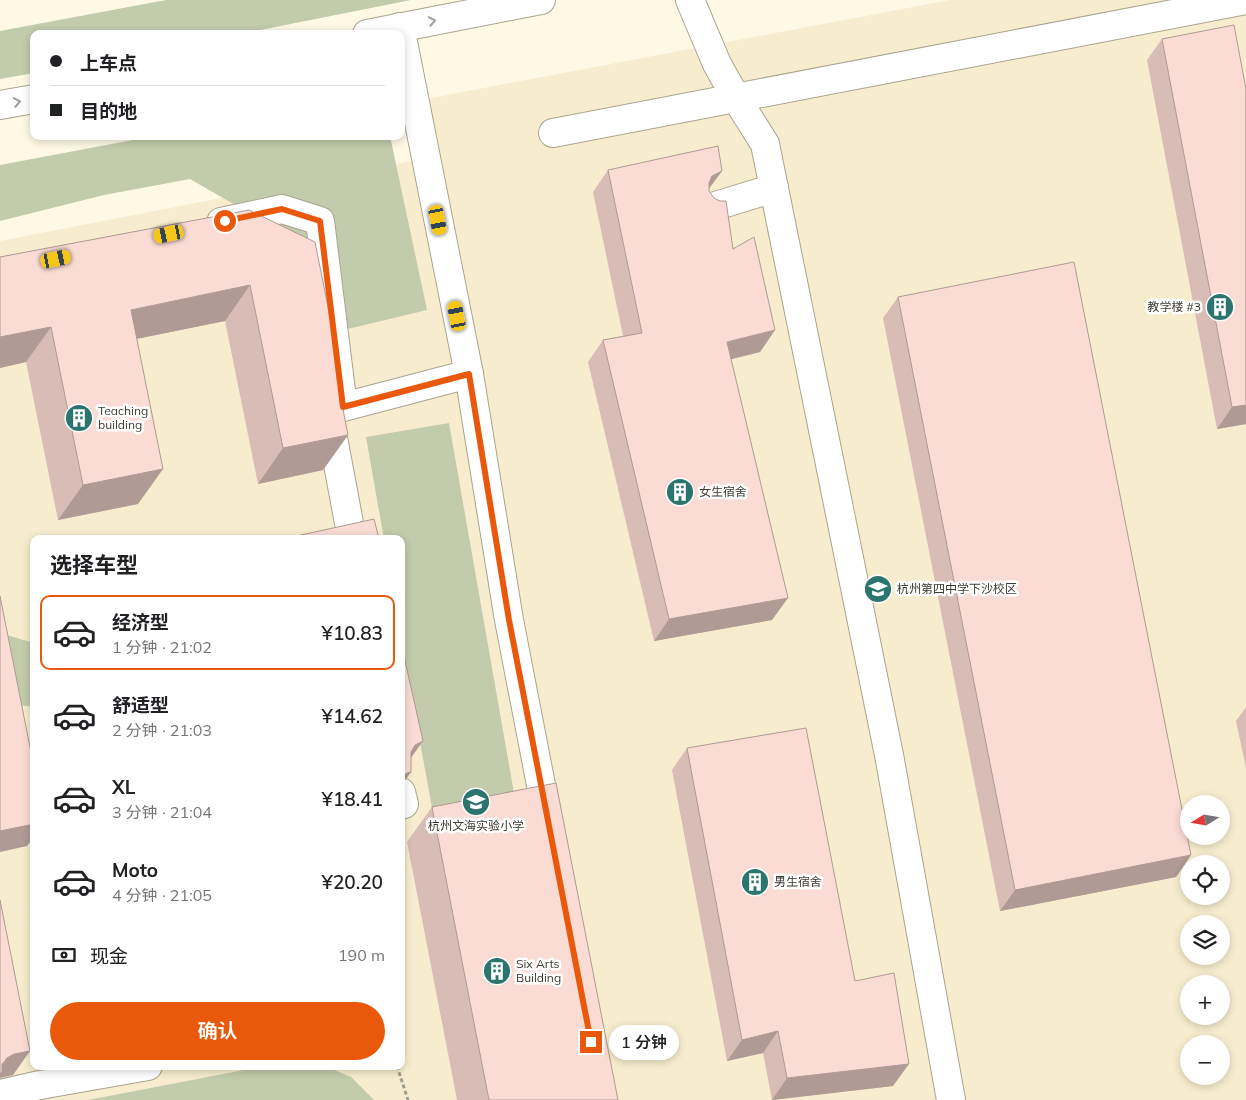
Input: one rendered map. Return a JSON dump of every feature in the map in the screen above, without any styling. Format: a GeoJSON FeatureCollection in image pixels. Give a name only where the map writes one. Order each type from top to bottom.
{"type":"FeatureCollection","features":[{"type":"Feature","properties":{"kind":"street"},"geometry":{"type":"LineString","coordinates":[[386,30],[541,0]]}},
{"type":"Feature","properties":{"kind":"street"},"geometry":{"type":"LineString","coordinates":[[690,0],[717,64],[765,144],[888,755],[952,1100]]}},
{"type":"Feature","properties":{"kind":"street"},"geometry":{"type":"LineString","coordinates":[[552,133],[1246,0]]}},
{"type":"Feature","properties":{"kind":"street"},"geometry":{"type":"LineString","coordinates":[[405,52],[469,374],[509,620],[553,846]]}},
{"type":"Feature","properties":{"kind":"street"},"geometry":{"type":"LineString","coordinates":[[0,105],[30,100]]}},
{"type":"Feature","properties":{"kind":"street"},"geometry":{"type":"LineString","coordinates":[[709,208],[774,188]]}},
{"type":"Feature","properties":{"kind":"street"},"geometry":{"type":"LineString","coordinates":[[194,228],[282,209],[320,221],[343,407]]}},
{"type":"Feature","properties":{"kind":"street"},"geometry":{"type":"LineString","coordinates":[[351,535],[328,411],[469,374]]}},
{"type":"Feature","properties":{"kind":"street"},"geometry":{"type":"LineString","coordinates":[[0,1094],[125,1070]]}},
{"type":"Feature","properties":{"kind":"path"},"geometry":{"type":"LineString","coordinates":[[398,1070],[408,1100]]}},
{"type":"Feature","properties":{"kind":"shaded area","name":"杭州第四中学下沙校区"},"geometry":{"type":"Polygon","coordinates":[[[950,0],[1246,0],[1246,1100],[0,1100],[0,241],[427,158],[431,98],[950,0]]]}},
{"type":"Feature","properties":{"kind":"green space"},"geometry":{"type":"Polygon","coordinates":[[[166,0],[411,0],[260,30],[30,30],[30,74],[0,79],[0,31],[166,0]]]}},
{"type":"Feature","properties":{"kind":"green space"},"geometry":{"type":"Polygon","coordinates":[[[133,140],[391,140],[427,310],[327,334],[275,228],[190,179],[104,195],[0,221],[0,165],[133,140]]]}},
{"type":"Feature","properties":{"kind":"green space"},"geometry":{"type":"Polygon","coordinates":[[[449,423],[514,793],[432,808],[405,659],[405,535],[383,535],[366,437],[449,423]]]}},
{"type":"Feature","properties":{"kind":"green space"},"geometry":{"type":"Polygon","coordinates":[[[0,633],[30,642],[30,706],[10,704],[0,633]]]}},
{"type":"Feature","properties":{"kind":"green space"},"geometry":{"type":"Polygon","coordinates":[[[244,1070],[334,1070],[351,1077],[374,1100],[88,1100],[244,1070]]]}},
{"type":"Feature","properties":{"kind":"building","name":"教学楼 #3"},"geometry":{"type":"Polygon","coordinates":[[[1234,25],[1246,89],[1246,405],[1232,407],[1162,39],[1234,25]]]}},
{"type":"Feature","properties":{"kind":"building","name":"女生宿舍"},"geometry":{"type":"Polygon","coordinates":[[[718,146],[722,171],[712,176],[709,183],[709,191],[714,198],[726,201],[733,249],[754,237],[775,330],[727,342],[788,598],[669,619],[603,340],[642,333],[608,170],[718,146]]]}},
{"type":"Feature","properties":{"kind":"building"},"geometry":{"type":"Polygon","coordinates":[[[249,210],[315,242],[340,367],[337,378],[348,435],[283,448],[250,285],[131,310],[163,469],[83,485],[51,327],[0,337],[0,257],[249,210]]]}},
{"type":"Feature","properties":{"kind":"building"},"geometry":{"type":"Polygon","coordinates":[[[1074,262],[1180,799],[1180,845],[1189,845],[1191,855],[1180,855],[1180,857],[1015,890],[898,297],[1074,262]]]}},
{"type":"Feature","properties":{"kind":"building"},"geometry":{"type":"Polygon","coordinates":[[[374,519],[378,535],[301,535],[374,519]]]}},
{"type":"Feature","properties":{"kind":"building"},"geometry":{"type":"Polygon","coordinates":[[[0,596],[30,747],[30,825],[0,831],[0,596]]]}},
{"type":"Feature","properties":{"kind":"building"},"geometry":{"type":"Polygon","coordinates":[[[405,661],[423,741],[415,745],[411,752],[411,772],[405,774],[405,661]]]}},
{"type":"Feature","properties":{"kind":"building","name":"男生宿舍"},"geometry":{"type":"Polygon","coordinates":[[[806,728],[855,981],[894,973],[909,1064],[787,1078],[778,1031],[742,1040],[687,748],[806,728]]]}},
{"type":"Feature","properties":{"kind":"building","name":"Six Arts Building"},"geometry":{"type":"Polygon","coordinates":[[[556,783],[618,1100],[489,1100],[432,807],[556,783]]]}},
{"type":"Feature","properties":{"kind":"building"},"geometry":{"type":"Polygon","coordinates":[[[0,900],[30,1051],[14,1054],[7,1058],[2,1064],[2,1073],[0,1073],[0,900]]]}},
{"type":"Feature","properties":{"kind":"place","name":"教学楼 #3"},"geometry":{"type":"Point","coordinates":[1220,307]}},
{"type":"Feature","properties":{"kind":"place","name":"Teaching building"},"geometry":{"type":"Point","coordinates":[79,418]}},
{"type":"Feature","properties":{"kind":"place","name":"女生宿舍"},"geometry":{"type":"Point","coordinates":[680,492]}},
{"type":"Feature","properties":{"kind":"place","name":"杭州第四中学下沙校区"},"geometry":{"type":"Point","coordinates":[878,589]}},
{"type":"Feature","properties":{"kind":"place","name":"杭州文海实验小学"},"geometry":{"type":"Point","coordinates":[476,802]}},
{"type":"Feature","properties":{"kind":"place","name":"男生宿舍"},"geometry":{"type":"Point","coordinates":[755,882]}},
{"type":"Feature","properties":{"kind":"place","name":"Six Arts Building"},"geometry":{"type":"Point","coordinates":[497,971]}},
{"type":"Feature","properties":{"kind":"route"},"geometry":{"type":"LineString","coordinates":[[225,221],[282,209],[320,221],[343,407],[469,374],[509,620],[591,1042]]}}]}
